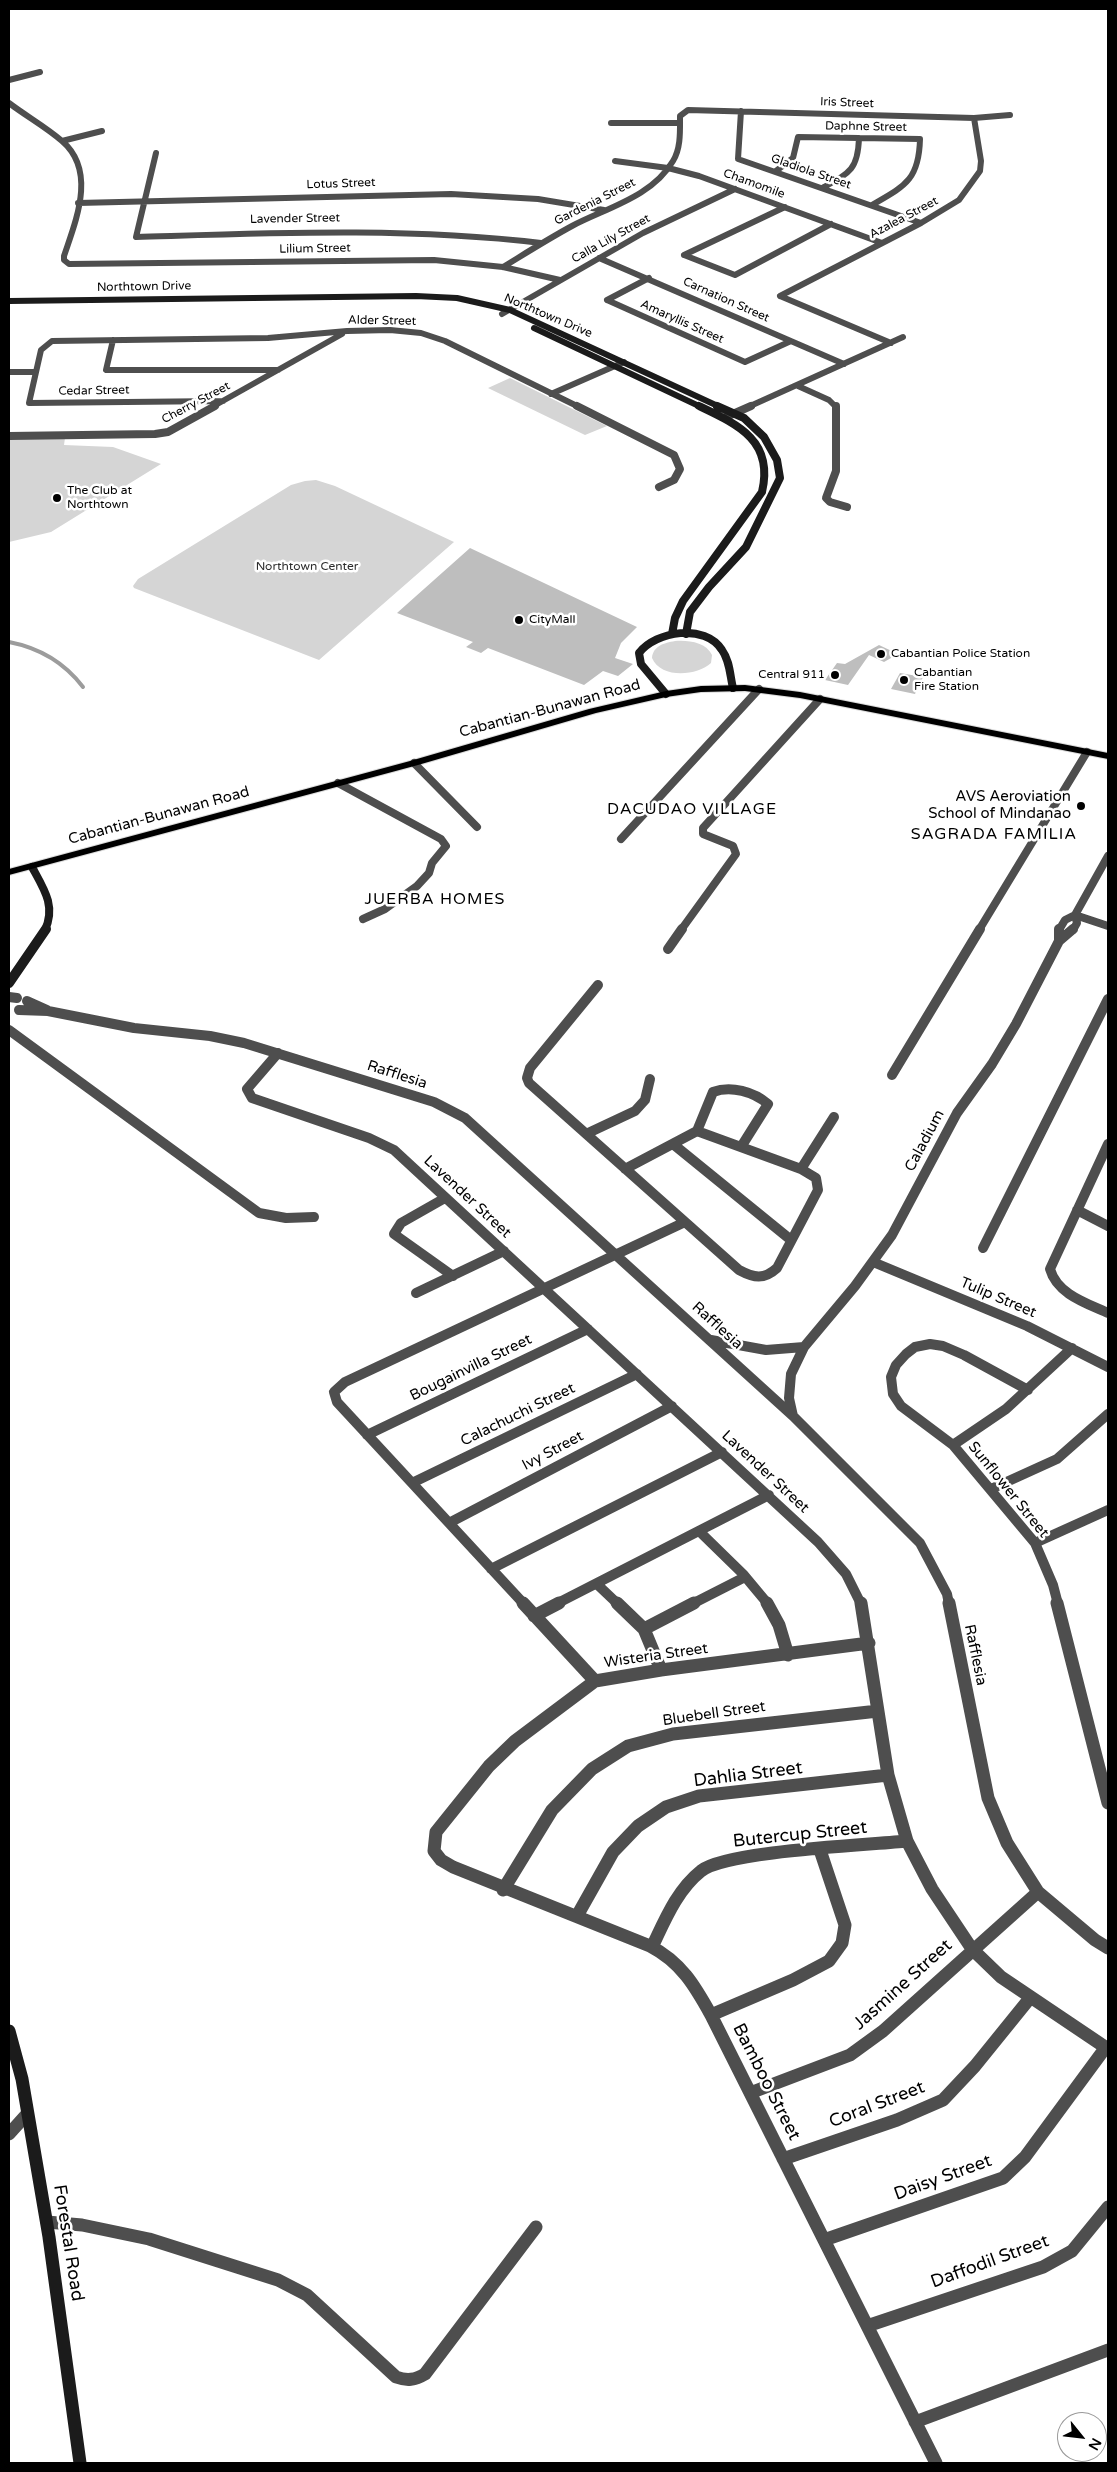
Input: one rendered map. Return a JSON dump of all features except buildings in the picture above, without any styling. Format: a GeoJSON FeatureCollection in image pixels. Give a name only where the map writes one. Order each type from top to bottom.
{"type":"FeatureCollection","features":[{"type":"Feature","properties":{"kind":"main road","name":"Cabantian-Bunawan Road"},"geometry":{"type":"LineString","coordinates":[[9,872],[414,763],[593,711],[666,694],[733,688],[759,690],[820,699],[1108,756]]}},
{"type":"Feature","properties":{"kind":"street"},"geometry":{"type":"LineString","coordinates":[[9,80],[40,72]]}},
{"type":"Feature","properties":{"kind":"street"},"geometry":{"type":"LineString","coordinates":[[9,103],[62,141],[75,155],[81,171],[82,182],[78,202]]}},
{"type":"Feature","properties":{"kind":"street","name":"Iris Street"},"geometry":{"type":"LineString","coordinates":[[683,112],[741,111],[974,118],[1010,115]]}},
{"type":"Feature","properties":{"kind":"street","name":"Gladiola Street"},"geometry":{"type":"LineString","coordinates":[[741,111],[738,159],[824,187],[921,223]]}},
{"type":"Feature","properties":{"kind":"street","name":"Gardenia Street"},"geometry":{"type":"LineString","coordinates":[[503,267],[541,243],[637,194],[652,184],[668,168],[676,153],[680,116],[683,112]]}},
{"type":"Feature","properties":{"kind":"street","name":"Azalea Street"},"geometry":{"type":"LineString","coordinates":[[891,343],[780,296],[921,223],[958,200],[968,190],[980,171],[981,161],[974,118]]}},
{"type":"Feature","properties":{"kind":"street"},"geometry":{"type":"LineString","coordinates":[[611,123],[680,124]]}},
{"type":"Feature","properties":{"kind":"street"},"geometry":{"type":"LineString","coordinates":[[62,141],[102,130]]}},
{"type":"Feature","properties":{"kind":"street","name":"Daphne Street"},"geometry":{"type":"LineString","coordinates":[[776,171],[794,159],[798,150],[798,137],[920,139],[920,159],[913,177],[903,186],[872,205]]}},
{"type":"Feature","properties":{"kind":"street"},"geometry":{"type":"LineString","coordinates":[[824,187],[847,174],[857,163],[859,138]]}},
{"type":"Feature","properties":{"kind":"street","name":"Lavender Street"},"geometry":{"type":"LineString","coordinates":[[156,153],[136,237],[280,233],[425,232],[478,235],[541,243]]}},
{"type":"Feature","properties":{"kind":"street","name":"Chamomile"},"geometry":{"type":"LineString","coordinates":[[615,161],[668,168],[735,188],[882,243]]}},
{"type":"Feature","properties":{"kind":"street","name":"Calla Lily Street"},"geometry":{"type":"LineString","coordinates":[[502,314],[643,233],[735,188]]}},
{"type":"Feature","properties":{"kind":"street","name":"Lotus Street"},"geometry":{"type":"LineString","coordinates":[[78,202],[451,194],[538,199],[604,210]]}},
{"type":"Feature","properties":{"kind":"street","name":"Lilium Street"},"geometry":{"type":"LineString","coordinates":[[78,202],[64,256],[64,260],[69,264],[407,260],[503,267],[560,280]]}},
{"type":"Feature","properties":{"kind":"street"},"geometry":{"type":"LineString","coordinates":[[785,207],[684,255],[735,275],[831,224]]}},
{"type":"Feature","properties":{"kind":"street","name":"Carnation Street"},"geometry":{"type":"LineString","coordinates":[[599,258],[844,364]]}},
{"type":"Feature","properties":{"kind":"street","name":"Amaryllis Street"},"geometry":{"type":"LineString","coordinates":[[649,278],[607,300],[745,362],[791,341]]}},
{"type":"Feature","properties":{"kind":"street","name":"Northtown Drive"},"geometry":{"type":"LineString","coordinates":[[9,300],[438,296],[478,301],[510,310],[744,418],[766,438],[776,452],[781,465],[780,478],[746,546],[709,587],[690,612],[686,634]]}},
{"type":"Feature","properties":{"kind":"street","name":"Northtown Drive"},"geometry":{"type":"LineString","coordinates":[[9,305],[436,301],[472,306],[502,314],[733,422],[755,441],[763,453],[767,477],[762,492],[678,611],[672,634]]}},
{"type":"Feature","properties":{"kind":"street","name":"Alder Street"},"geometry":{"type":"LineString","coordinates":[[47,343],[58,340],[299,337],[347,331],[407,331],[434,336],[551,394],[638,434],[674,455],[680,469],[678,476],[660,487]]}},
{"type":"Feature","properties":{"kind":"street","name":"Cherry Street"},"geometry":{"type":"LineString","coordinates":[[9,436],[161,433],[174,429],[347,331]]}},
{"type":"Feature","properties":{"kind":"street"},"geometry":{"type":"LineString","coordinates":[[299,337],[311,341],[318,347]]}},
{"type":"Feature","properties":{"kind":"street"},"geometry":{"type":"LineString","coordinates":[[724,418],[903,337]]}},
{"type":"Feature","properties":{"kind":"street"},"geometry":{"type":"LineString","coordinates":[[113,340],[106,370],[279,370]]}},
{"type":"Feature","properties":{"kind":"street","name":"Cedar Street"},"geometry":{"type":"LineString","coordinates":[[47,343],[41,350],[29,403],[224,401]]}},
{"type":"Feature","properties":{"kind":"street"},"geometry":{"type":"LineString","coordinates":[[551,394],[624,362]]}},
{"type":"Feature","properties":{"kind":"street"},"geometry":{"type":"LineString","coordinates":[[9,372],[36,372]]}},
{"type":"Feature","properties":{"kind":"street"},"geometry":{"type":"LineString","coordinates":[[798,386],[829,400],[836,406],[836,471],[826,498],[830,502],[847,506]]}},
{"type":"Feature","properties":{"kind":"street"},"geometry":{"type":"LineString","coordinates":[[678,611],[690,612]]}},
{"type":"Feature","properties":{"kind":"street"},"geometry":{"type":"LineString","coordinates":[[666,694],[641,664],[639,653],[646,643],[672,634],[703,637],[721,648],[733,688]]}},
{"type":"Feature","properties":{"kind":"street"},"geometry":{"type":"LineString","coordinates":[[621,839],[759,690]]}},
{"type":"Feature","properties":{"kind":"street"},"geometry":{"type":"LineString","coordinates":[[668,949],[736,854],[733,846],[703,834],[703,828],[820,699]]}},
{"type":"Feature","properties":{"kind":"street"},"geometry":{"type":"LineString","coordinates":[[892,1076],[1087,752]]}},
{"type":"Feature","properties":{"kind":"street"},"geometry":{"type":"LineString","coordinates":[[414,763],[477,827]]}},
{"type":"Feature","properties":{"kind":"street"},"geometry":{"type":"LineString","coordinates":[[338,783],[441,839],[446,846],[417,886],[385,909],[363,919]]}},
{"type":"Feature","properties":{"kind":"street","name":"Caladium"},"geometry":{"type":"LineString","coordinates":[[793,1416],[789,1398],[791,1374],[804,1347],[873,1262],[904,1214],[957,1113],[992,1064],[1016,1024],[1059,941],[1071,933],[1077,923],[1075,915],[1108,856]]}},
{"type":"Feature","properties":{"kind":"street"},"geometry":{"type":"LineString","coordinates":[[9,983],[38,941],[51,913],[49,900],[32,866]]}},
{"type":"Feature","properties":{"kind":"street"},"geometry":{"type":"LineString","coordinates":[[1075,915],[1108,926]]}},
{"type":"Feature","properties":{"kind":"street"},"geometry":{"type":"LineString","coordinates":[[598,985],[528,1073],[529,1083],[739,1270],[756,1278],[769,1276],[777,1268],[818,1190],[816,1178],[801,1169],[697,1131]]}},
{"type":"Feature","properties":{"kind":"street","name":"Rafflesia"},"geometry":{"type":"LineString","coordinates":[[18,999],[48,1010],[134,1028],[220,1038],[278,1053],[426,1100],[464,1118],[793,1416],[920,1543],[946,1594],[988,1798],[1007,1843],[1038,1892],[1094,1940],[1108,1948]]}},
{"type":"Feature","properties":{"kind":"street"},"geometry":{"type":"LineString","coordinates":[[983,1248],[1108,999]]}},
{"type":"Feature","properties":{"kind":"street","name":"Rafflesia"},"geometry":{"type":"LineString","coordinates":[[13,1009],[48,1010]]}},
{"type":"Feature","properties":{"kind":"street"},"geometry":{"type":"LineString","coordinates":[[9,1030],[259,1212],[273,1218],[290,1220],[314,1218]]}},
{"type":"Feature","properties":{"kind":"street","name":"Lavender Street"},"geometry":{"type":"LineString","coordinates":[[278,1053],[247,1089],[252,1098],[382,1144],[394,1150],[769,1495],[818,1542],[846,1574],[861,1603],[869,1643],[888,1775],[907,1841],[932,1889],[972,1949],[1001,1977],[1107,2048]]}},
{"type":"Feature","properties":{"kind":"street"},"geometry":{"type":"LineString","coordinates":[[586,1134],[635,1111],[644,1100],[650,1079]]}},
{"type":"Feature","properties":{"kind":"street"},"geometry":{"type":"LineString","coordinates":[[625,1169],[697,1131],[711,1097],[717,1090],[730,1088],[762,1099],[768,1107],[741,1147]]}},
{"type":"Feature","properties":{"kind":"street"},"geometry":{"type":"LineString","coordinates":[[801,1169],[834,1117]]}},
{"type":"Feature","properties":{"kind":"street"},"geometry":{"type":"LineString","coordinates":[[673,1144],[792,1240]]}},
{"type":"Feature","properties":{"kind":"street"},"geometry":{"type":"LineString","coordinates":[[1108,1144],[1106,1155],[1077,1210],[1052,1261],[1050,1269],[1053,1279],[1064,1289],[1108,1313]]}},
{"type":"Feature","properties":{"kind":"street"},"geometry":{"type":"LineString","coordinates":[[445,1198],[401,1223],[394,1231],[394,1234],[452,1276]]}},
{"type":"Feature","properties":{"kind":"street"},"geometry":{"type":"LineString","coordinates":[[1077,1210],[1108,1226]]}},
{"type":"Feature","properties":{"kind":"street"},"geometry":{"type":"LineString","coordinates":[[595,1682],[334,1397],[338,1387],[685,1222]]}},
{"type":"Feature","properties":{"kind":"street"},"geometry":{"type":"LineString","coordinates":[[416,1293],[504,1252]]}},
{"type":"Feature","properties":{"kind":"street","name":"Tulip Street"},"geometry":{"type":"LineString","coordinates":[[873,1262],[1027,1326],[1108,1367]]}},
{"type":"Feature","properties":{"kind":"street","name":"Bougainvilla Street"},"geometry":{"type":"LineString","coordinates":[[367,1435],[588,1329]]}},
{"type":"Feature","properties":{"kind":"street"},"geometry":{"type":"LineString","coordinates":[[710,1340],[766,1350],[804,1347]]}},
{"type":"Feature","properties":{"kind":"street","name":"Sunflower Street"},"geometry":{"type":"LineString","coordinates":[[1028,1390],[943,1346],[930,1344],[915,1347],[896,1365],[891,1377],[893,1394],[901,1406],[953,1445],[1035,1543],[1053,1585],[1108,1803]]}},
{"type":"Feature","properties":{"kind":"street"},"geometry":{"type":"LineString","coordinates":[[953,1445],[1006,1409],[1072,1348]]}},
{"type":"Feature","properties":{"kind":"street","name":"Calachuchi Street"},"geometry":{"type":"LineString","coordinates":[[412,1483],[637,1374]]}},
{"type":"Feature","properties":{"kind":"street","name":"Ivy Street"},"geometry":{"type":"LineString","coordinates":[[449,1523],[672,1406]]}},
{"type":"Feature","properties":{"kind":"street"},"geometry":{"type":"LineString","coordinates":[[991,1489],[1057,1458],[1108,1414]]}},
{"type":"Feature","properties":{"kind":"street"},"geometry":{"type":"LineString","coordinates":[[491,1569],[722,1452]]}},
{"type":"Feature","properties":{"kind":"street"},"geometry":{"type":"LineString","coordinates":[[534,1616],[598,1585],[769,1495]]}},
{"type":"Feature","properties":{"kind":"street"},"geometry":{"type":"LineString","coordinates":[[1035,1543],[1108,1510]]}},
{"type":"Feature","properties":{"kind":"street"},"geometry":{"type":"LineString","coordinates":[[700,1532],[746,1577],[768,1606],[778,1622],[788,1655]]}},
{"type":"Feature","properties":{"kind":"street"},"geometry":{"type":"LineString","coordinates":[[644,1630],[746,1577]]}},
{"type":"Feature","properties":{"kind":"street"},"geometry":{"type":"LineString","coordinates":[[598,1585],[644,1630],[661,1670]]}},
{"type":"Feature","properties":{"kind":"street","name":"Wisteria Street"},"geometry":{"type":"LineString","coordinates":[[433,1850],[432,1843],[436,1832],[489,1766],[515,1741],[595,1682],[661,1670],[869,1643]]}},
{"type":"Feature","properties":{"kind":"street","name":"Bluebell Street"},"geometry":{"type":"LineString","coordinates":[[503,1890],[552,1810],[592,1769],[628,1746],[673,1734],[878,1711]]}},
{"type":"Feature","properties":{"kind":"street","name":"Dahlia Street"},"geometry":{"type":"LineString","coordinates":[[577,1916],[613,1852],[638,1826],[666,1807],[699,1796],[888,1775]]}},
{"type":"Feature","properties":{"kind":"street","name":"Butercup Street"},"geometry":{"type":"LineString","coordinates":[[652,1947],[676,1900],[702,1870],[734,1858],[907,1841]]}},
{"type":"Feature","properties":{"kind":"street","name":"Bamboo Street"},"geometry":{"type":"LineString","coordinates":[[433,1850],[439,1858],[503,1890],[577,1916],[652,1947],[680,1966],[689,1977],[711,2015],[936,2463]]}},
{"type":"Feature","properties":{"kind":"street"},"geometry":{"type":"LineString","coordinates":[[711,2015],[794,1980],[830,1960],[842,1942],[846,1924],[820,1850]]}},
{"type":"Feature","properties":{"kind":"street","name":"Jasmine Street"},"geometry":{"type":"LineString","coordinates":[[750,2093],[850,2055],[883,2031],[972,1949],[1038,1892]]}},
{"type":"Feature","properties":{"kind":"street","name":"Coral Street"},"geometry":{"type":"LineString","coordinates":[[783,2159],[897,2120],[943,2100],[975,2066],[1030,1998]]}},
{"type":"Feature","properties":{"kind":"street","name":"Forestal Road"},"geometry":{"type":"LineString","coordinates":[[9,2031],[14,2063],[27,2114],[46,2222],[68,2360],[80,2463]]}},
{"type":"Feature","properties":{"kind":"street","name":"Daisy Street"},"geometry":{"type":"LineString","coordinates":[[824,2240],[1003,2178],[1025,2157],[1107,2048]]}},
{"type":"Feature","properties":{"kind":"street"},"geometry":{"type":"LineString","coordinates":[[9,2134],[27,2114]]}},
{"type":"Feature","properties":{"kind":"street","name":"Daffodil Street"},"geometry":{"type":"LineString","coordinates":[[867,2326],[1043,2267],[1072,2251],[1108,2206]]}},
{"type":"Feature","properties":{"kind":"street"},"geometry":{"type":"LineString","coordinates":[[46,2222],[92,2227],[149,2239],[278,2280],[307,2295],[381,2365],[396,2377],[405,2380],[416,2379],[425,2374],[536,2227]]}},
{"type":"Feature","properties":{"kind":"street"},"geometry":{"type":"LineString","coordinates":[[915,2422],[1108,2350]]}},
{"type":"Feature","properties":{"kind":"green space"},"geometry":{"type":"Polygon","coordinates":[[[510,378],[607,426],[585,435],[488,388],[510,378]]]}},
{"type":"Feature","properties":{"kind":"green space","name":"The Club at Northtown"},"geometry":{"type":"Polygon","coordinates":[[[65,438],[64,445],[113,447],[161,464],[51,532],[9,542],[9,439],[65,438]]]}},
{"type":"Feature","properties":{"kind":"green space","name":"Northtown Center"},"geometry":{"type":"Polygon","coordinates":[[[316,480],[335,486],[454,542],[319,660],[134,588],[133,586],[138,579],[291,485],[316,480]]]}},
{"type":"Feature","properties":{"kind":"green space"},"geometry":{"type":"Polygon","coordinates":[[[675,641],[691,642],[706,647],[712,655],[711,663],[689,673],[671,672],[663,669],[652,658],[654,651],[660,646],[675,641]]]}},
{"type":"Feature","properties":{"kind":"waterway"},"geometry":{"type":"LineString","coordinates":[[9,642],[31,648],[51,657],[68,670],[83,687]]}},
{"type":"Feature","properties":{"kind":"place","name":"The Club at Northtown"},"geometry":{"type":"Point","coordinates":[57,498]}},
{"type":"Feature","properties":{"kind":"place","name":"CityMall"},"geometry":{"type":"Point","coordinates":[519,620]}},
{"type":"Feature","properties":{"kind":"place","name":"Cabantian Police Station"},"geometry":{"type":"Point","coordinates":[881,654]}},
{"type":"Feature","properties":{"kind":"place","name":"Central 911"},"geometry":{"type":"Point","coordinates":[835,675]}},
{"type":"Feature","properties":{"kind":"place","name":"Cabantian Fire Station"},"geometry":{"type":"Point","coordinates":[904,680]}},
{"type":"Feature","properties":{"kind":"place","name":"AVS Aeroviation School of Mindanao"},"geometry":{"type":"Point","coordinates":[1081,806]}},
{"type":"Feature","properties":{"kind":"district","name":"DACUDAO VILLAGE"},"geometry":{"type":"Point","coordinates":[692,810]}},
{"type":"Feature","properties":{"kind":"district","name":"SAGRADA FAMILIA"},"geometry":{"type":"Point","coordinates":[994,835]}},
{"type":"Feature","properties":{"kind":"district","name":"JUERBA HOMES"},"geometry":{"type":"Point","coordinates":[435,900]}}]}
